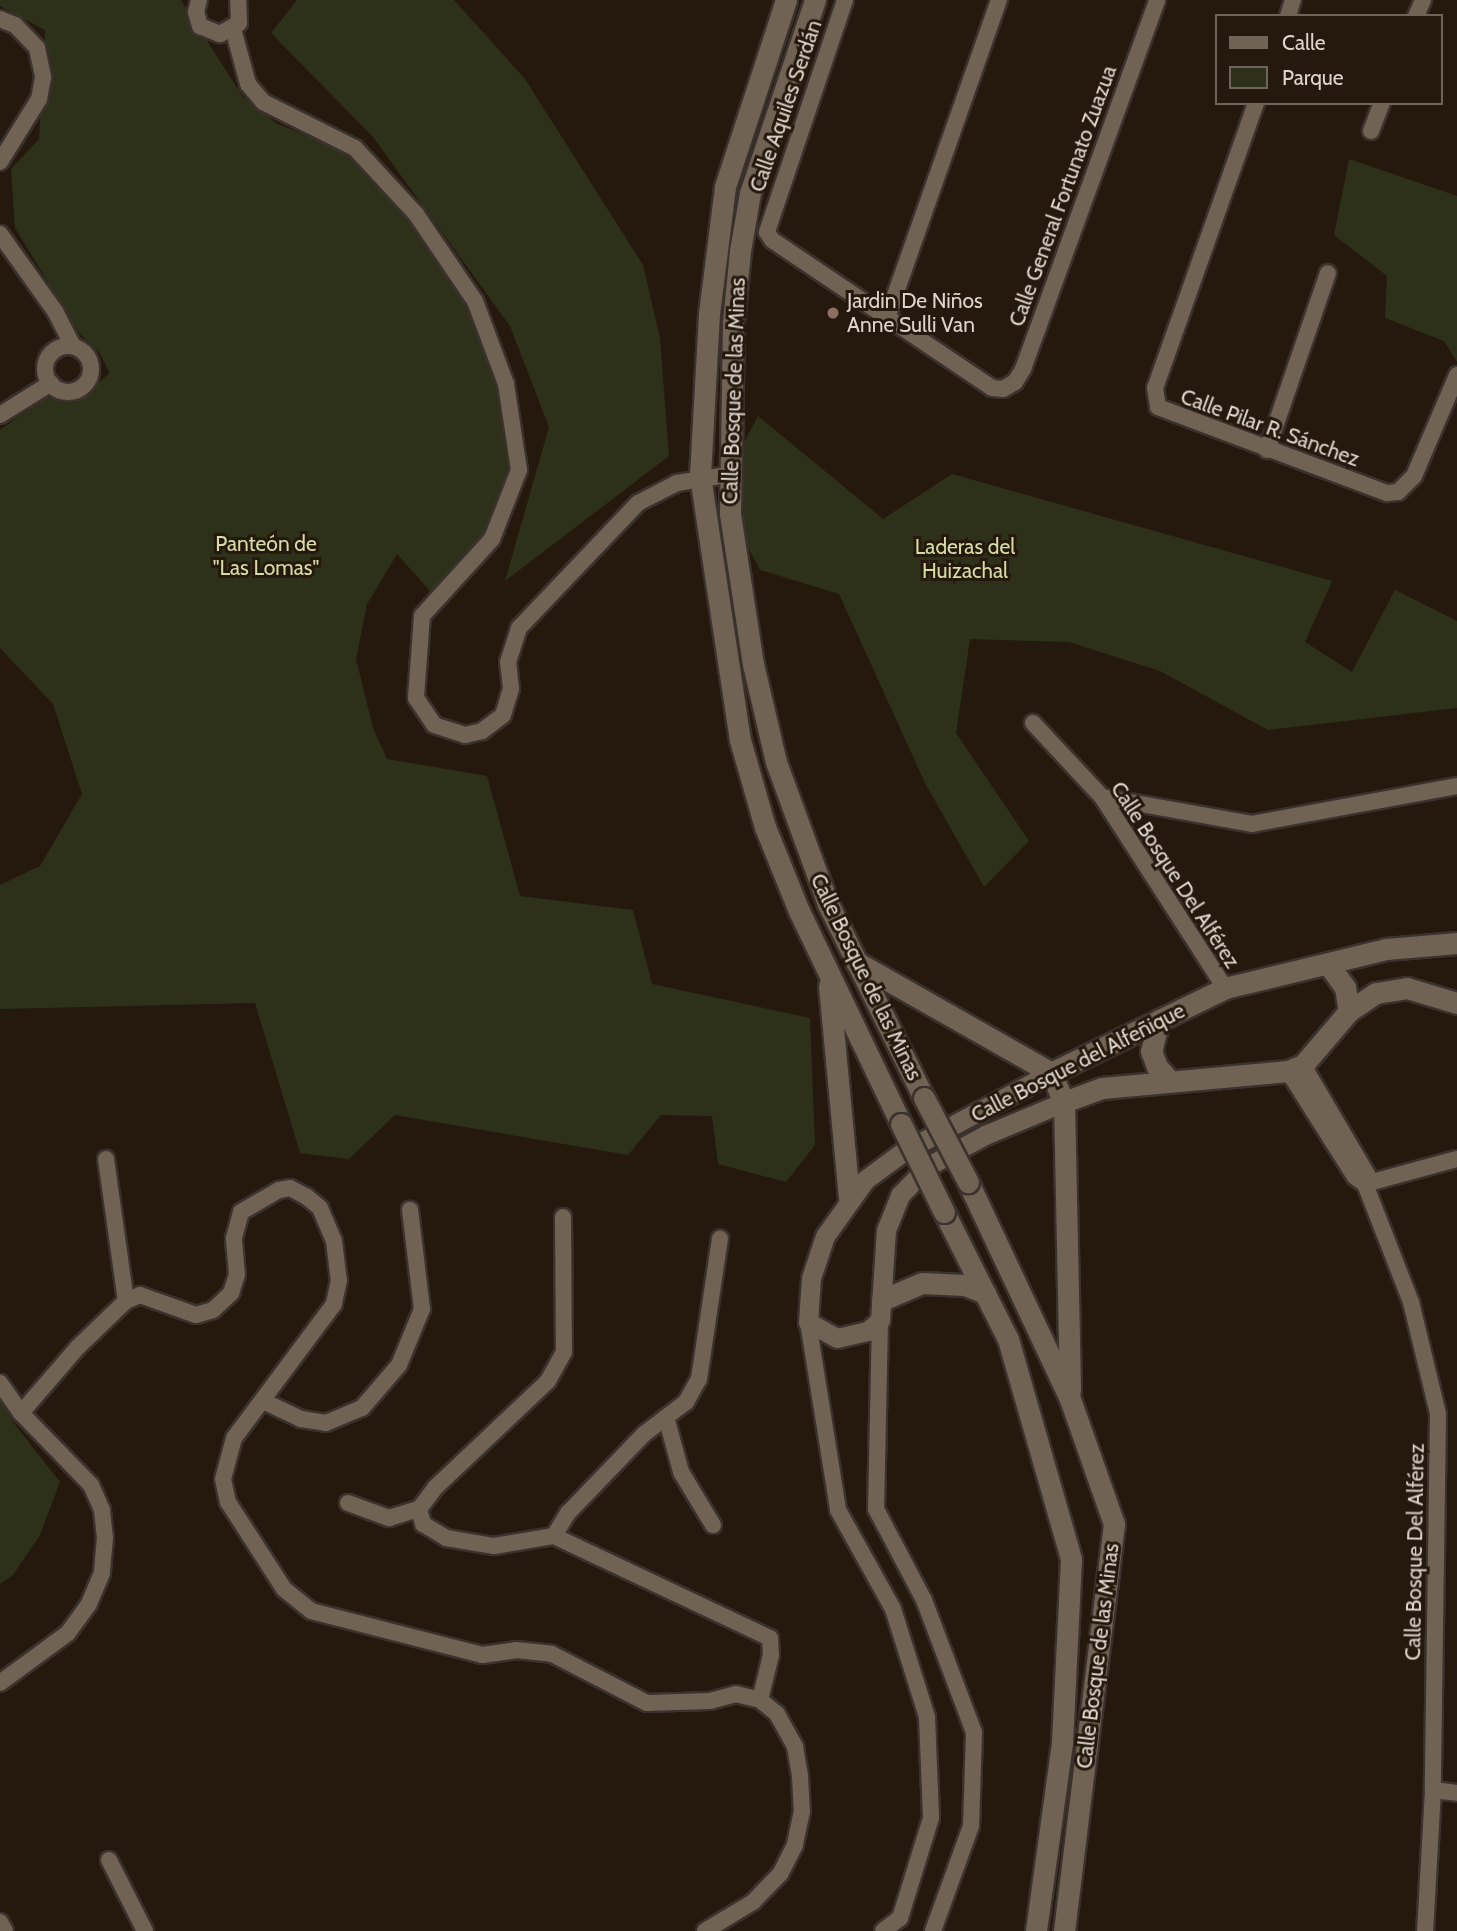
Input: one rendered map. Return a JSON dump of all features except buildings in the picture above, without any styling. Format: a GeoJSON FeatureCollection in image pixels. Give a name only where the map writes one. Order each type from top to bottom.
{"type":"FeatureCollection","features":[{"type":"Feature","properties":{"kind":"main road","name":"Calle Bosque de las Minas"},"geometry":{"type":"LineString","coordinates":[[786,0],[725,187],[709,314],[700,476],[740,740],[765,827],[828,970],[901,1124],[1008,1339],[1070,1559],[1062,1743],[1037,1931]]}},
{"type":"Feature","properties":{"kind":"main road","name":"Calle Bosque de las Minas"},"geometry":{"type":"LineString","coordinates":[[814,0],[766,141],[744,228],[733,323],[733,419],[727,474],[753,664],[776,762],[828,904],[968,1182],[1070,1399],[1114,1524],[1064,1931]]}},
{"type":"Feature","properties":{"kind":"main road","name":"Calle Bosque del Alfeñique"},"geometry":{"type":"LineString","coordinates":[[1051,1073],[1225,988],[1386,949],[1457,943]]}},
{"type":"Feature","properties":{"kind":"main road"},"geometry":{"type":"LineString","coordinates":[[856,962],[1051,1073],[1064,1102],[1070,1399]]}},
{"type":"Feature","properties":{"kind":"main road"},"geometry":{"type":"LineString","coordinates":[[1328,964],[1345,987],[1349,1012]]}},
{"type":"Feature","properties":{"kind":"main road"},"geometry":{"type":"LineString","coordinates":[[828,970],[849,1198]]}},
{"type":"Feature","properties":{"kind":"main road"},"geometry":{"type":"LineString","coordinates":[[1296,1068],[1349,1012],[1376,993],[1407,988],[1457,1003]]}},
{"type":"Feature","properties":{"kind":"main road"},"geometry":{"type":"LineString","coordinates":[[1160,1020],[1152,1051],[1157,1067],[1170,1081]]}},
{"type":"Feature","properties":{"kind":"main road","name":"Calle Bosque del Alfeñique"},"geometry":{"type":"LineString","coordinates":[[1064,1102],[1102,1088],[1170,1081],[1222,1080],[1296,1068]]}},
{"type":"Feature","properties":{"kind":"main road"},"geometry":{"type":"LineString","coordinates":[[881,1310],[922,1283],[944,1282],[985,1293]]}},
{"type":"Feature","properties":{"kind":"street"},"geometry":{"type":"LineString","coordinates":[[199,0],[197,19],[206,31],[220,34],[233,29],[241,14],[238,0]]}},
{"type":"Feature","properties":{"kind":"street","name":"Calle Aquiles Serdán"},"geometry":{"type":"LineString","coordinates":[[845,0],[767,226],[772,240],[888,315]]}},
{"type":"Feature","properties":{"kind":"street"},"geometry":{"type":"LineString","coordinates":[[888,315],[999,0]]}},
{"type":"Feature","properties":{"kind":"street","name":"Calle General Fortunato Zuazua"},"geometry":{"type":"LineString","coordinates":[[888,315],[992,387],[1003,389],[1015,382],[1023,369],[1157,0]]}},
{"type":"Feature","properties":{"kind":"street"},"geometry":{"type":"LineString","coordinates":[[0,19],[15,25],[37,48],[43,77],[39,99],[0,162]]}},
{"type":"Feature","properties":{"kind":"street"},"geometry":{"type":"LineString","coordinates":[[233,29],[248,84],[264,102],[355,148],[416,214],[475,300],[506,384],[519,470],[492,539],[422,616],[416,698],[434,725],[466,735],[482,731],[503,715],[510,690],[508,662],[519,628],[638,503],[700,476],[727,474]]}},
{"type":"Feature","properties":{"kind":"street","name":"Calle Pilar R. Sánchez"},"geometry":{"type":"LineString","coordinates":[[1255,105],[1155,388],[1158,407],[1266,450],[1387,493],[1398,492],[1415,476],[1457,375]]}},
{"type":"Feature","properties":{"kind":"street"},"geometry":{"type":"LineString","coordinates":[[1371,131],[1381,105]]}},
{"type":"Feature","properties":{"kind":"street"},"geometry":{"type":"LineString","coordinates":[[0,234],[55,311],[73,346],[88,357],[90,376],[85,384],[68,392],[51,383]]}},
{"type":"Feature","properties":{"kind":"street"},"geometry":{"type":"LineString","coordinates":[[1266,450],[1328,273]]}},
{"type":"Feature","properties":{"kind":"street"},"geometry":{"type":"LineString","coordinates":[[51,383],[47,360],[61,347],[73,346]]}},
{"type":"Feature","properties":{"kind":"street"},"geometry":{"type":"LineString","coordinates":[[0,415],[51,383]]}},
{"type":"Feature","properties":{"kind":"street","name":"Calle Bosque Del Alférez"},"geometry":{"type":"LineString","coordinates":[[1033,723],[1102,797],[1225,988]]}},
{"type":"Feature","properties":{"kind":"street"},"geometry":{"type":"LineString","coordinates":[[1102,797],[1252,824],[1457,786]]}},
{"type":"Feature","properties":{"kind":"street","name":"Calle Bosque Del Alférez"},"geometry":{"type":"LineString","coordinates":[[1296,1068],[1355,1177],[1365,1184],[1411,1302],[1438,1414],[1433,1790],[1425,1931]]}},
{"type":"Feature","properties":{"kind":"street","name":"Calle Bosque del Alfeñique"},"geometry":{"type":"LineString","coordinates":[[808,1322],[818,1254],[849,1198],[904,1151],[1051,1073]]}},
{"type":"Feature","properties":{"kind":"street","name":"Calle Bosque del Alfeñique"},"geometry":{"type":"LineString","coordinates":[[881,1310],[887,1230],[900,1195],[928,1166],[985,1135],[1064,1102]]}},
{"type":"Feature","properties":{"kind":"street"},"geometry":{"type":"LineString","coordinates":[[106,1159],[126,1301]]}},
{"type":"Feature","properties":{"kind":"street"},"geometry":{"type":"LineString","coordinates":[[1365,1184],[1457,1159]]}},
{"type":"Feature","properties":{"kind":"street"},"geometry":{"type":"LineString","coordinates":[[21,1413],[78,1347],[126,1301],[140,1295],[196,1315],[213,1310],[231,1293],[237,1275],[234,1238],[241,1212],[279,1190],[290,1188],[307,1197],[320,1208],[334,1241],[339,1280],[334,1304],[234,1438],[226,1458],[223,1479],[228,1502],[284,1590],[311,1611],[482,1655],[516,1650],[552,1654],[647,1703],[710,1701],[736,1694],[760,1700],[776,1714],[795,1747],[802,1811],[795,1845],[780,1874],[753,1902],[705,1931]]}},
{"type":"Feature","properties":{"kind":"street"},"geometry":{"type":"LineString","coordinates":[[263,1401],[301,1419],[326,1423],[362,1408],[399,1365],[422,1309],[410,1210]]}},
{"type":"Feature","properties":{"kind":"street"},"geometry":{"type":"LineString","coordinates":[[421,1517],[435,1488],[548,1381],[564,1352],[563,1217]]}},
{"type":"Feature","properties":{"kind":"street"},"geometry":{"type":"LineString","coordinates":[[554,1536],[568,1513],[644,1434],[686,1402],[699,1379],[720,1239]]}},
{"type":"Feature","properties":{"kind":"street"},"geometry":{"type":"LineString","coordinates":[[808,1322],[837,1338],[861,1334],[881,1310]]}},
{"type":"Feature","properties":{"kind":"street"},"geometry":{"type":"LineString","coordinates":[[881,1310],[876,1509],[924,1600],[974,1732],[971,1826],[933,1931]]}},
{"type":"Feature","properties":{"kind":"street"},"geometry":{"type":"LineString","coordinates":[[808,1322],[838,1510],[893,1609],[927,1717],[931,1818],[900,1918],[883,1931]]}},
{"type":"Feature","properties":{"kind":"street"},"geometry":{"type":"LineString","coordinates":[[0,1383],[21,1413],[91,1485],[102,1510],[105,1537],[102,1573],[89,1604],[68,1633],[0,1683]]}},
{"type":"Feature","properties":{"kind":"street"},"geometry":{"type":"LineString","coordinates":[[666,1417],[681,1472],[713,1525]]}},
{"type":"Feature","properties":{"kind":"street"},"geometry":{"type":"LineString","coordinates":[[348,1503],[389,1518],[421,1517],[446,1538],[494,1546],[554,1536],[770,1638],[771,1655],[760,1700]]}},
{"type":"Feature","properties":{"kind":"street"},"geometry":{"type":"LineString","coordinates":[[1433,1790],[1457,1793]]}},
{"type":"Feature","properties":{"kind":"street"},"geometry":{"type":"LineString","coordinates":[[108,1860],[145,1931]]}},
{"type":"Feature","properties":{"kind":"street"},"geometry":{"type":"LineString","coordinates":[[0,1922],[5,1931]]}},
{"type":"Feature","properties":{"kind":"green space","name":"Panteón de \"Las Lomas\""},"geometry":{"type":"Polygon","coordinates":[[[0,0],[181,0],[243,97],[276,123],[351,154],[413,222],[469,305],[497,386],[512,469],[485,539],[431,592],[397,554],[367,604],[356,659],[373,728],[387,759],[487,776],[520,896],[633,910],[652,984],[810,1018],[815,1145],[786,1182],[718,1164],[712,1116],[661,1115],[628,1155],[395,1115],[349,1159],[300,1153],[255,1003],[0,1009],[0,885],[40,866],[82,794],[53,704],[0,648],[0,430],[46,397],[73,403],[110,373],[99,352],[79,333],[15,228],[11,169],[39,139],[45,30],[0,6],[0,0]]]}},
{"type":"Feature","properties":{"kind":"green space"},"geometry":{"type":"Polygon","coordinates":[[[297,0],[454,0],[525,79],[643,265],[660,338],[669,456],[505,581],[549,427],[510,326],[373,137],[271,33],[297,0]]]}},
{"type":"Feature","properties":{"kind":"green space"},"geometry":{"type":"Polygon","coordinates":[[[1349,159],[1457,196],[1457,362],[1444,341],[1385,318],[1387,276],[1334,235],[1349,159]]]}},
{"type":"Feature","properties":{"kind":"green space","name":"Laderas del Huizachal"},"geometry":{"type":"Polygon","coordinates":[[[758,416],[883,519],[952,474],[1332,581],[1305,642],[1352,672],[1395,590],[1457,621],[1457,708],[1268,730],[1160,671],[1069,642],[970,639],[956,733],[1029,841],[984,887],[925,783],[839,594],[760,570],[730,514],[727,475],[758,416]]]}},
{"type":"Feature","properties":{"kind":"green space"},"geometry":{"type":"Polygon","coordinates":[[[0,1397],[13,1422],[60,1482],[40,1535],[13,1575],[0,1584],[0,1397]]]}},
{"type":"Feature","properties":{"kind":"place","name":"Jardin De Niños Anne Sulli Van"},"geometry":{"type":"Point","coordinates":[833,313]}}]}
